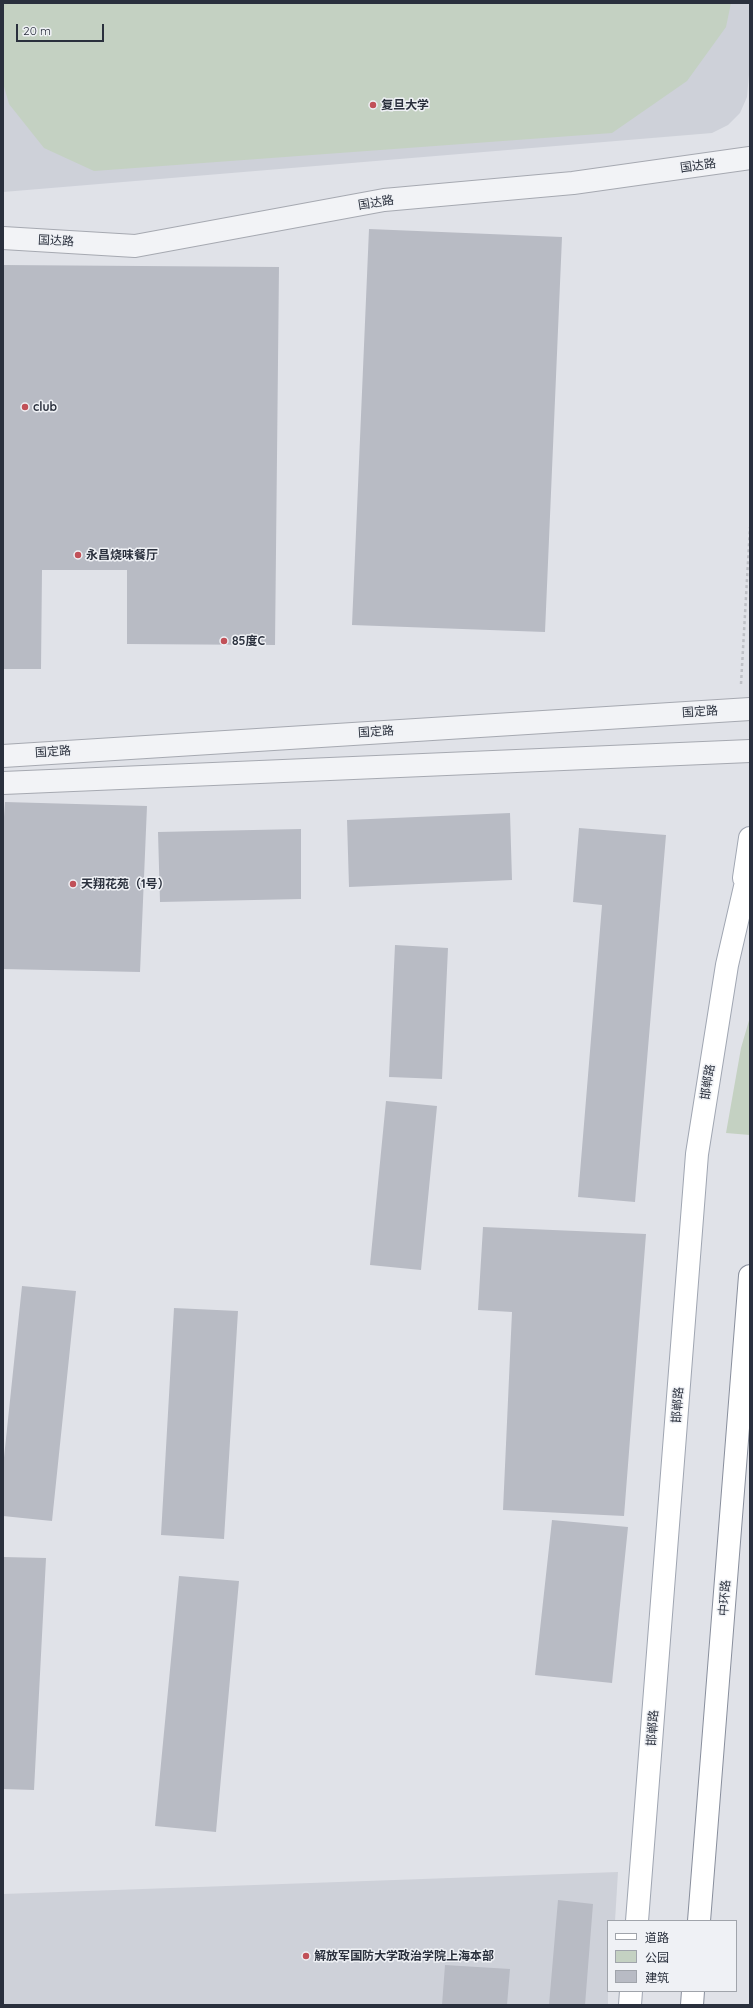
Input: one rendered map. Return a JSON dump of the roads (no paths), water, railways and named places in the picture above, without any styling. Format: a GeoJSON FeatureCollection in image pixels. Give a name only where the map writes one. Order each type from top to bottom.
{"type":"FeatureCollection","features":[{"type":"Feature","properties":{"kind":"main road","name":"邯郸路"},"geometry":{"type":"LineString","coordinates":[[743,891],[750,838]]}},
{"type":"Feature","properties":{"kind":"main road","name":"邯郸路"},"geometry":{"type":"LineString","coordinates":[[637,1920],[697,1154],[727,965],[750,865]]}},
{"type":"Feature","properties":{"kind":"main road","name":"中环路"},"geometry":{"type":"LineString","coordinates":[[699,1920],[750,1276]]}},
{"type":"Feature","properties":{"kind":"main road"},"geometry":{"type":"LineString","coordinates":[[630,2005],[632,1992]]}},
{"type":"Feature","properties":{"kind":"main road"},"geometry":{"type":"LineString","coordinates":[[692,2005],[693,1992]]}},
{"type":"Feature","properties":{"kind":"street","name":"国达路"},"geometry":{"type":"LineString","coordinates":[[3,238],[136,246],[384,200],[574,183],[750,158]]}},
{"type":"Feature","properties":{"kind":"street","name":"国定路"},"geometry":{"type":"LineString","coordinates":[[3,756],[745,709]]}},
{"type":"Feature","properties":{"kind":"street"},"geometry":{"type":"LineString","coordinates":[[3,783],[750,751]]}},
{"type":"Feature","properties":{"kind":"place","name":"复旦大学"},"geometry":{"type":"Point","coordinates":[373,105]}},
{"type":"Feature","properties":{"kind":"place","name":"club"},"geometry":{"type":"Point","coordinates":[25,407]}},
{"type":"Feature","properties":{"kind":"place","name":"永昌烧味餐厅"},"geometry":{"type":"Point","coordinates":[78,555]}},
{"type":"Feature","properties":{"kind":"place","name":"85度C"},"geometry":{"type":"Point","coordinates":[224,641]}},
{"type":"Feature","properties":{"kind":"place","name":"天翔花苑（1号）"},"geometry":{"type":"Point","coordinates":[73,884]}},
{"type":"Feature","properties":{"kind":"place","name":"解放军国防大学政治学院上海本部"},"geometry":{"type":"Point","coordinates":[306,1956]}}]}
